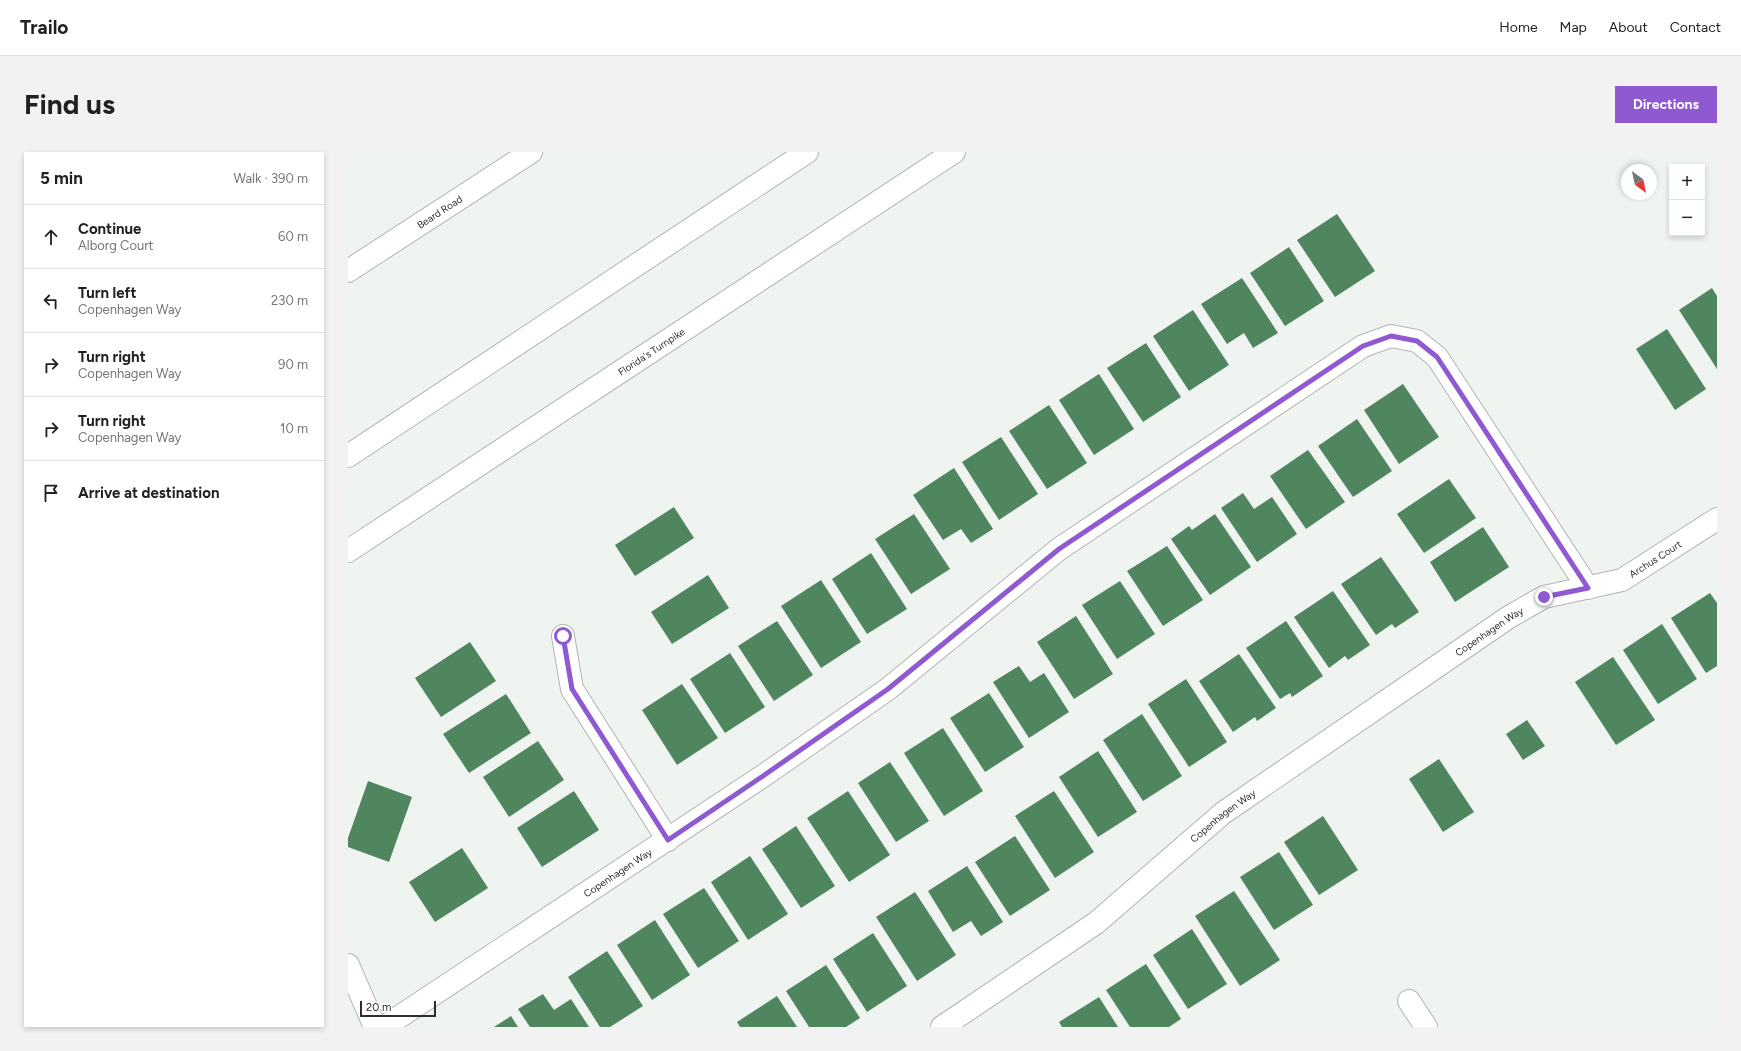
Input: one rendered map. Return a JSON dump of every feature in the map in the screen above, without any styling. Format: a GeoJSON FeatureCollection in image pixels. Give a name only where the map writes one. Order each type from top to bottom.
{"type":"FeatureCollection","features":[{"type":"Feature","properties":{"kind":"main road","name":"Beard Road"},"geometry":{"type":"LineString","coordinates":[[348,271],[531,152]]}},
{"type":"Feature","properties":{"kind":"main road"},"geometry":{"type":"LineString","coordinates":[[348,456],[807,152]]}},
{"type":"Feature","properties":{"kind":"main road","name":"Florida's Turnpike"},"geometry":{"type":"LineString","coordinates":[[348,551],[954,152]]}},
{"type":"Feature","properties":{"kind":"main road","name":"Copenhagen Way"},"geometry":{"type":"LineString","coordinates":[[384,1027],[763,776],[888,689],[1059,549],[1363,346],[1391,336],[1417,341],[1437,357],[1588,588],[1544,597],[1502,622],[1223,813],[1096,923],[942,1027]]}},
{"type":"Feature","properties":{"kind":"main road","name":"Archus Court"},"geometry":{"type":"LineString","coordinates":[[1588,588],[1622,580],[1717,518]]}},
{"type":"Feature","properties":{"kind":"main road"},"geometry":{"type":"LineString","coordinates":[[563,636],[572,689],[668,840]]}},
{"type":"Feature","properties":{"kind":"main road"},"geometry":{"type":"LineString","coordinates":[[348,965],[375,1027]]}},
{"type":"Feature","properties":{"kind":"main road"},"geometry":{"type":"LineString","coordinates":[[1409,1001],[1426,1027]]}},
{"type":"Feature","properties":{"kind":"building"},"geometry":{"type":"Polygon","coordinates":[[[1337,214],[1375,271],[1335,297],[1297,240],[1337,214]]]}},
{"type":"Feature","properties":{"kind":"building"},"geometry":{"type":"Polygon","coordinates":[[[1289,247],[1324,301],[1285,326],[1250,273],[1289,247]]]}},
{"type":"Feature","properties":{"kind":"building"},"geometry":{"type":"Polygon","coordinates":[[[1242,278],[1278,333],[1253,348],[1244,333],[1227,344],[1201,304],[1242,278]]]}},
{"type":"Feature","properties":{"kind":"building"},"geometry":{"type":"Polygon","coordinates":[[[1712,288],[1717,296],[1717,369],[1679,310],[1712,288]]]}},
{"type":"Feature","properties":{"kind":"building"},"geometry":{"type":"Polygon","coordinates":[[[1193,310],[1229,365],[1189,391],[1153,336],[1193,310]]]}},
{"type":"Feature","properties":{"kind":"building"},"geometry":{"type":"Polygon","coordinates":[[[1667,329],[1706,389],[1675,410],[1636,349],[1667,329]]]}},
{"type":"Feature","properties":{"kind":"building"},"geometry":{"type":"Polygon","coordinates":[[[1146,343],[1181,397],[1143,422],[1107,368],[1146,343]]]}},
{"type":"Feature","properties":{"kind":"building"},"geometry":{"type":"Polygon","coordinates":[[[1099,374],[1134,429],[1094,455],[1059,400],[1099,374]]]}},
{"type":"Feature","properties":{"kind":"building"},"geometry":{"type":"Polygon","coordinates":[[[1403,384],[1439,437],[1399,464],[1364,410],[1403,384]]]}},
{"type":"Feature","properties":{"kind":"building"},"geometry":{"type":"Polygon","coordinates":[[[1049,405],[1087,463],[1047,489],[1009,431],[1049,405]]]}},
{"type":"Feature","properties":{"kind":"building"},"geometry":{"type":"Polygon","coordinates":[[[1357,419],[1392,471],[1353,497],[1318,446],[1357,419]]]}},
{"type":"Feature","properties":{"kind":"building"},"geometry":{"type":"Polygon","coordinates":[[[1001,437],[1038,494],[999,520],[962,462],[1001,437]]]}},
{"type":"Feature","properties":{"kind":"building"},"geometry":{"type":"Polygon","coordinates":[[[1308,450],[1345,502],[1306,529],[1270,476],[1308,450]]]}},
{"type":"Feature","properties":{"kind":"building"},"geometry":{"type":"Polygon","coordinates":[[[954,468],[993,529],[971,543],[961,529],[943,540],[913,495],[954,468]]]}},
{"type":"Feature","properties":{"kind":"building"},"geometry":{"type":"Polygon","coordinates":[[[1449,479],[1476,518],[1424,553],[1397,514],[1449,479]]]}},
{"type":"Feature","properties":{"kind":"building"},"geometry":{"type":"Polygon","coordinates":[[[1243,493],[1254,509],[1272,497],[1297,534],[1257,562],[1221,508],[1243,493]]]}},
{"type":"Feature","properties":{"kind":"building"},"geometry":{"type":"Polygon","coordinates":[[[674,507],[694,538],[635,576],[615,545],[674,507]]]}},
{"type":"Feature","properties":{"kind":"building"},"geometry":{"type":"Polygon","coordinates":[[[914,514],[950,569],[911,594],[875,539],[914,514]]]}},
{"type":"Feature","properties":{"kind":"building"},"geometry":{"type":"Polygon","coordinates":[[[1215,514],[1251,567],[1210,595],[1171,539],[1189,526],[1192,530],[1215,514]]]}},
{"type":"Feature","properties":{"kind":"building"},"geometry":{"type":"Polygon","coordinates":[[[1483,527],[1509,567],[1455,602],[1430,562],[1483,527]]]}},
{"type":"Feature","properties":{"kind":"building"},"geometry":{"type":"Polygon","coordinates":[[[1167,546],[1203,600],[1163,626],[1127,571],[1167,546]]]}},
{"type":"Feature","properties":{"kind":"building"},"geometry":{"type":"Polygon","coordinates":[[[871,553],[907,609],[867,634],[832,579],[871,553]]]}},
{"type":"Feature","properties":{"kind":"building"},"geometry":{"type":"Polygon","coordinates":[[[1381,557],[1419,612],[1395,628],[1392,624],[1376,635],[1341,584],[1381,557]]]}},
{"type":"Feature","properties":{"kind":"building"},"geometry":{"type":"Polygon","coordinates":[[[708,575],[729,608],[672,644],[651,612],[708,575]]]}},
{"type":"Feature","properties":{"kind":"building"},"geometry":{"type":"Polygon","coordinates":[[[821,580],[861,642],[821,668],[781,606],[821,580]]]}},
{"type":"Feature","properties":{"kind":"building"},"geometry":{"type":"Polygon","coordinates":[[[1120,581],[1155,634],[1117,659],[1082,605],[1120,581]]]}},
{"type":"Feature","properties":{"kind":"building"},"geometry":{"type":"Polygon","coordinates":[[[1333,591],[1370,645],[1348,660],[1345,656],[1329,668],[1294,617],[1333,591]]]}},
{"type":"Feature","properties":{"kind":"building"},"geometry":{"type":"Polygon","coordinates":[[[1710,593],[1717,603],[1717,666],[1706,673],[1671,618],[1710,593]]]}},
{"type":"Feature","properties":{"kind":"building"},"geometry":{"type":"Polygon","coordinates":[[[1076,616],[1113,674],[1074,699],[1037,642],[1076,616]]]}},
{"type":"Feature","properties":{"kind":"building"},"geometry":{"type":"Polygon","coordinates":[[[777,621],[813,675],[774,701],[738,646],[777,621]]]}},
{"type":"Feature","properties":{"kind":"building"},"geometry":{"type":"Polygon","coordinates":[[[1286,621],[1323,676],[1292,697],[1290,693],[1280,699],[1246,648],[1286,621]]]}},
{"type":"Feature","properties":{"kind":"building"},"geometry":{"type":"Polygon","coordinates":[[[1662,624],[1697,679],[1658,704],[1623,650],[1662,624]]]}},
{"type":"Feature","properties":{"kind":"building"},"geometry":{"type":"Polygon","coordinates":[[[470,642],[496,681],[441,717],[415,678],[470,642]]]}},
{"type":"Feature","properties":{"kind":"building"},"geometry":{"type":"Polygon","coordinates":[[[730,653],[765,707],[725,733],[690,679],[730,653]]]}},
{"type":"Feature","properties":{"kind":"building"},"geometry":{"type":"Polygon","coordinates":[[[1239,654],[1276,708],[1257,721],[1255,717],[1233,732],[1199,681],[1239,654]]]}},
{"type":"Feature","properties":{"kind":"building"},"geometry":{"type":"Polygon","coordinates":[[[1613,657],[1655,720],[1616,745],[1575,682],[1613,657]]]}},
{"type":"Feature","properties":{"kind":"building"},"geometry":{"type":"Polygon","coordinates":[[[1019,666],[1030,682],[1044,673],[1069,712],[1029,738],[993,682],[1019,666]]]}},
{"type":"Feature","properties":{"kind":"building"},"geometry":{"type":"Polygon","coordinates":[[[1186,679],[1227,742],[1189,767],[1148,704],[1186,679]]]}},
{"type":"Feature","properties":{"kind":"building"},"geometry":{"type":"Polygon","coordinates":[[[682,684],[718,738],[677,765],[642,710],[682,684]]]}},
{"type":"Feature","properties":{"kind":"building"},"geometry":{"type":"Polygon","coordinates":[[[989,693],[1024,747],[985,772],[950,718],[989,693]]]}},
{"type":"Feature","properties":{"kind":"building"},"geometry":{"type":"Polygon","coordinates":[[[506,694],[531,733],[469,773],[443,734],[506,694]]]}},
{"type":"Feature","properties":{"kind":"building"},"geometry":{"type":"Polygon","coordinates":[[[1142,714],[1182,776],[1143,801],[1103,740],[1142,714]]]}},
{"type":"Feature","properties":{"kind":"building"},"geometry":{"type":"Polygon","coordinates":[[[1527,720],[1545,746],[1523,760],[1506,734],[1527,720]]]}},
{"type":"Feature","properties":{"kind":"building"},"geometry":{"type":"Polygon","coordinates":[[[943,728],[983,791],[944,816],[904,753],[943,728]]]}},
{"type":"Feature","properties":{"kind":"building"},"geometry":{"type":"Polygon","coordinates":[[[538,741],[564,780],[509,817],[483,777],[538,741]]]}},
{"type":"Feature","properties":{"kind":"building"},"geometry":{"type":"Polygon","coordinates":[[[1098,751],[1137,812],[1098,837],[1059,777],[1098,751]]]}},
{"type":"Feature","properties":{"kind":"building"},"geometry":{"type":"Polygon","coordinates":[[[1439,759],[1474,812],[1443,832],[1409,779],[1439,759]]]}},
{"type":"Feature","properties":{"kind":"building"},"geometry":{"type":"Polygon","coordinates":[[[890,762],[929,821],[896,842],[858,783],[890,762]]]}},
{"type":"Feature","properties":{"kind":"building"},"geometry":{"type":"Polygon","coordinates":[[[368,781],[412,797],[389,862],[348,847],[348,838],[368,781]]]}},
{"type":"Feature","properties":{"kind":"building"},"geometry":{"type":"Polygon","coordinates":[[[574,791],[599,830],[542,867],[517,828],[574,791]]]}},
{"type":"Feature","properties":{"kind":"building"},"geometry":{"type":"Polygon","coordinates":[[[848,791],[890,855],[849,882],[807,818],[848,791]]]}},
{"type":"Feature","properties":{"kind":"building"},"geometry":{"type":"Polygon","coordinates":[[[1054,791],[1094,852],[1055,878],[1015,816],[1054,791]]]}},
{"type":"Feature","properties":{"kind":"building"},"geometry":{"type":"Polygon","coordinates":[[[1323,816],[1358,870],[1319,895],[1284,842],[1323,816]]]}},
{"type":"Feature","properties":{"kind":"building"},"geometry":{"type":"Polygon","coordinates":[[[796,826],[835,886],[801,908],[762,849],[796,826]]]}},
{"type":"Feature","properties":{"kind":"building"},"geometry":{"type":"Polygon","coordinates":[[[1015,836],[1050,890],[1010,916],[975,862],[1015,836]]]}},
{"type":"Feature","properties":{"kind":"building"},"geometry":{"type":"Polygon","coordinates":[[[462,848],[488,888],[435,922],[409,882],[462,848]]]}},
{"type":"Feature","properties":{"kind":"building"},"geometry":{"type":"Polygon","coordinates":[[[1279,852],[1313,905],[1274,930],[1240,877],[1279,852]]]}},
{"type":"Feature","properties":{"kind":"building"},"geometry":{"type":"Polygon","coordinates":[[[750,856],[788,914],[748,940],[711,882],[750,856]]]}},
{"type":"Feature","properties":{"kind":"building"},"geometry":{"type":"Polygon","coordinates":[[[967,866],[1003,922],[981,936],[971,921],[953,932],[928,891],[967,866]]]}},
{"type":"Feature","properties":{"kind":"building"},"geometry":{"type":"Polygon","coordinates":[[[704,888],[739,941],[698,968],[663,914],[704,888]]]}},
{"type":"Feature","properties":{"kind":"building"},"geometry":{"type":"Polygon","coordinates":[[[1234,891],[1280,960],[1240,986],[1195,916],[1234,891]]]}},
{"type":"Feature","properties":{"kind":"building"},"geometry":{"type":"Polygon","coordinates":[[[915,892],[956,955],[917,981],[876,917],[915,892]]]}},
{"type":"Feature","properties":{"kind":"building"},"geometry":{"type":"Polygon","coordinates":[[[655,920],[690,975],[652,1000],[617,945],[655,920]]]}},
{"type":"Feature","properties":{"kind":"building"},"geometry":{"type":"Polygon","coordinates":[[[1192,929],[1227,984],[1188,1009],[1153,955],[1192,929]]]}},
{"type":"Feature","properties":{"kind":"building"},"geometry":{"type":"Polygon","coordinates":[[[873,933],[907,986],[867,1012],[833,959],[873,933]]]}},
{"type":"Feature","properties":{"kind":"building"},"geometry":{"type":"Polygon","coordinates":[[[607,951],[643,1006],[610,1027],[600,1027],[568,977],[607,951]]]}},
{"type":"Feature","properties":{"kind":"building"},"geometry":{"type":"Polygon","coordinates":[[[1146,964],[1181,1019],[1169,1027],[1130,1027],[1106,990],[1146,964]]]}},
{"type":"Feature","properties":{"kind":"building"},"geometry":{"type":"Polygon","coordinates":[[[826,965],[860,1018],[846,1027],[809,1027],[786,991],[826,965]]]}},
{"type":"Feature","properties":{"kind":"building"},"geometry":{"type":"Polygon","coordinates":[[[543,994],[554,1010],[571,999],[589,1027],[530,1027],[518,1009],[543,994]]]}},
{"type":"Feature","properties":{"kind":"building"},"geometry":{"type":"Polygon","coordinates":[[[777,996],[797,1027],[740,1027],[737,1022],[777,996]]]}},
{"type":"Feature","properties":{"kind":"building"},"geometry":{"type":"Polygon","coordinates":[[[1099,997],[1118,1027],[1062,1027],[1059,1022],[1099,997]]]}},
{"type":"Feature","properties":{"kind":"building"},"geometry":{"type":"Polygon","coordinates":[[[511,1016],[518,1027],[494,1027],[511,1016]]]}},
{"type":"Feature","properties":{"kind":"route"},"geometry":{"type":"LineString","coordinates":[[563,636],[572,689],[668,840],[888,689],[1059,549],[1363,346],[1391,336],[1417,341],[1437,357],[1588,588],[1544,597]]}}]}
